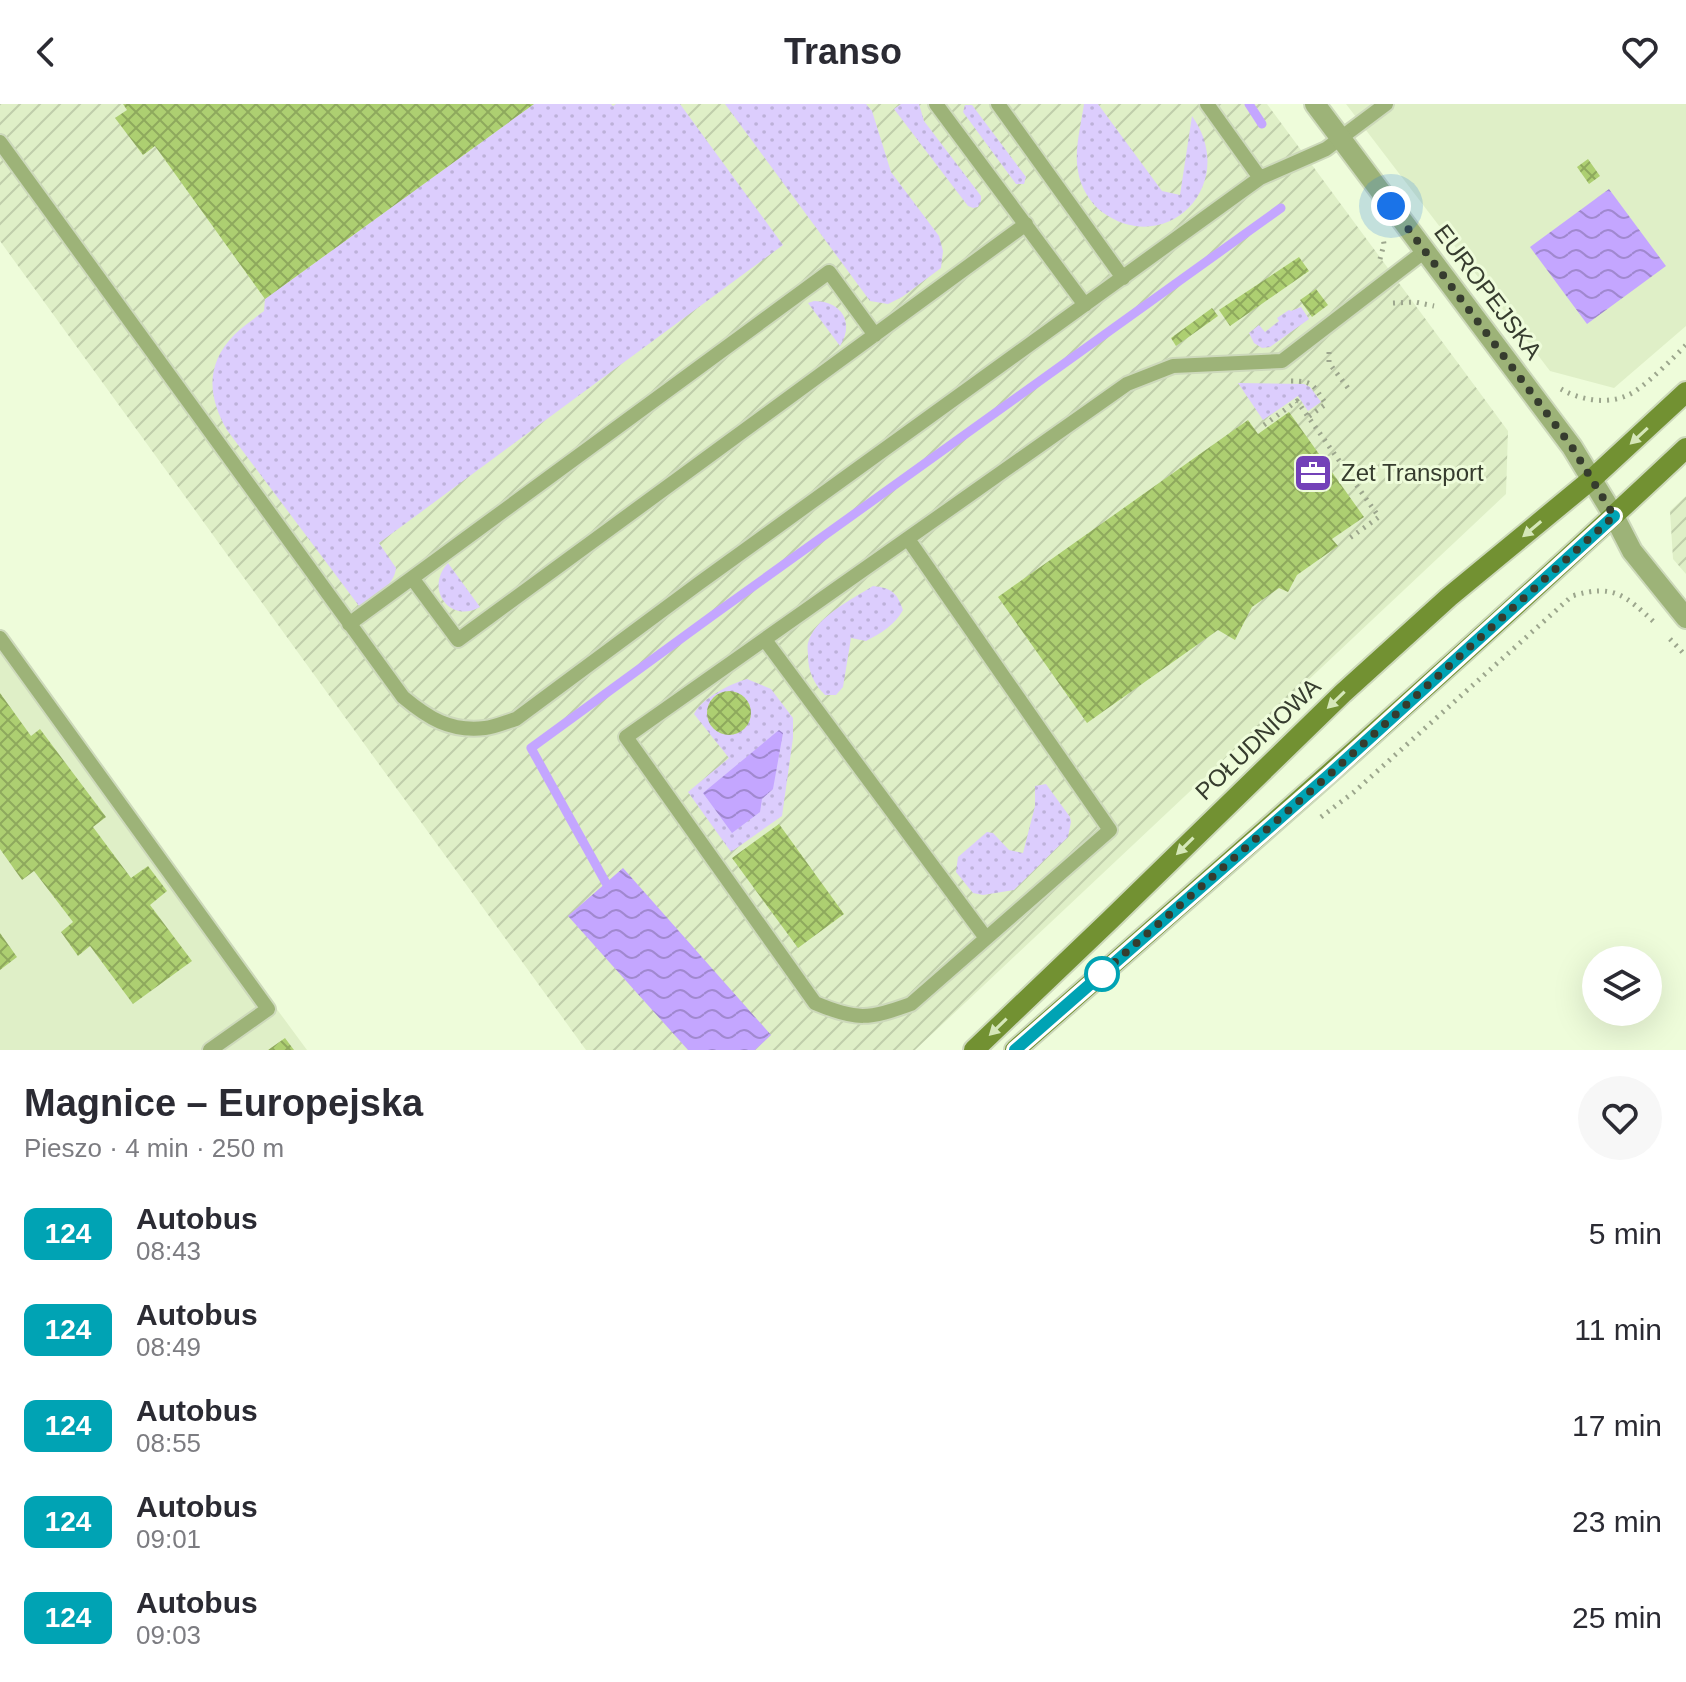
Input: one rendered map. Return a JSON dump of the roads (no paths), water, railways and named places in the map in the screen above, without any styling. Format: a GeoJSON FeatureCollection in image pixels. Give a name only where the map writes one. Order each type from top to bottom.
{"type":"FeatureCollection","features":[{"type":"Feature","properties":{"kind":"main road","name":"POŁUDNIOWA"},"geometry":{"type":"LineString","coordinates":[[974,1050],[1343,693],[1449,597],[1592,479],[1686,392]]}},
{"type":"Feature","properties":{"kind":"main road"},"geometry":{"type":"LineString","coordinates":[[1015,1050],[1329,775],[1686,448]]}},
{"type":"Feature","properties":{"kind":"street","name":"EUROPEJSKA"},"geometry":{"type":"LineString","coordinates":[[1315,104],[1572,447],[1632,551],[1686,618]]}},
{"type":"Feature","properties":{"kind":"lane"},"geometry":{"type":"LineString","coordinates":[[936,104],[1085,305]]}},
{"type":"Feature","properties":{"kind":"lane"},"geometry":{"type":"LineString","coordinates":[[998,104],[1123,278]]}},
{"type":"Feature","properties":{"kind":"lane"},"geometry":{"type":"LineString","coordinates":[[1207,104],[1260,178]]}},
{"type":"Feature","properties":{"kind":"lane"},"geometry":{"type":"LineString","coordinates":[[0,142],[403,697],[427,717],[456,727],[486,728],[516,719],[1260,178],[1326,149],[1386,104]]}},
{"type":"Feature","properties":{"kind":"lane"},"geometry":{"type":"LineString","coordinates":[[412,578],[458,640],[1026,224]]}},
{"type":"Feature","properties":{"kind":"lane"},"geometry":{"type":"LineString","coordinates":[[908,539],[1110,830],[911,1004],[884,1013],[857,1017],[815,1003],[626,737],[1127,384],[1173,366],[1282,361],[1425,251]]}},
{"type":"Feature","properties":{"kind":"lane"},"geometry":{"type":"LineString","coordinates":[[349,624],[829,272],[875,335]]}},
{"type":"Feature","properties":{"kind":"lane"},"geometry":{"type":"LineString","coordinates":[[0,638],[268,1009],[210,1050]]}},
{"type":"Feature","properties":{"kind":"lane"},"geometry":{"type":"LineString","coordinates":[[765,640],[986,938]]}},
{"type":"Feature","properties":{"kind":"water"},"geometry":{"type":"Polygon","coordinates":[[[1609,189],[1666,266],[1587,324],[1530,247],[1609,189]]]}},
{"type":"Feature","properties":{"kind":"water"},"geometry":{"type":"Polygon","coordinates":[[[779,730],[783,733],[773,789],[762,799],[760,812],[732,833],[703,793],[779,730]]]}},
{"type":"Feature","properties":{"kind":"water"},"geometry":{"type":"Polygon","coordinates":[[[623,868],[771,1035],[755,1050],[688,1050],[568,916],[623,868]]]}},
{"type":"Feature","properties":{"kind":"waterway"},"geometry":{"type":"LineString","coordinates":[[1249,104],[1262,124]]}},
{"type":"Feature","properties":{"kind":"waterway"},"geometry":{"type":"LineString","coordinates":[[606,883],[531,748],[1281,208]]}},
{"type":"Feature","properties":{"kind":"place","name":"Zet Transport"},"geometry":{"type":"Point","coordinates":[1313,473]}}]}
